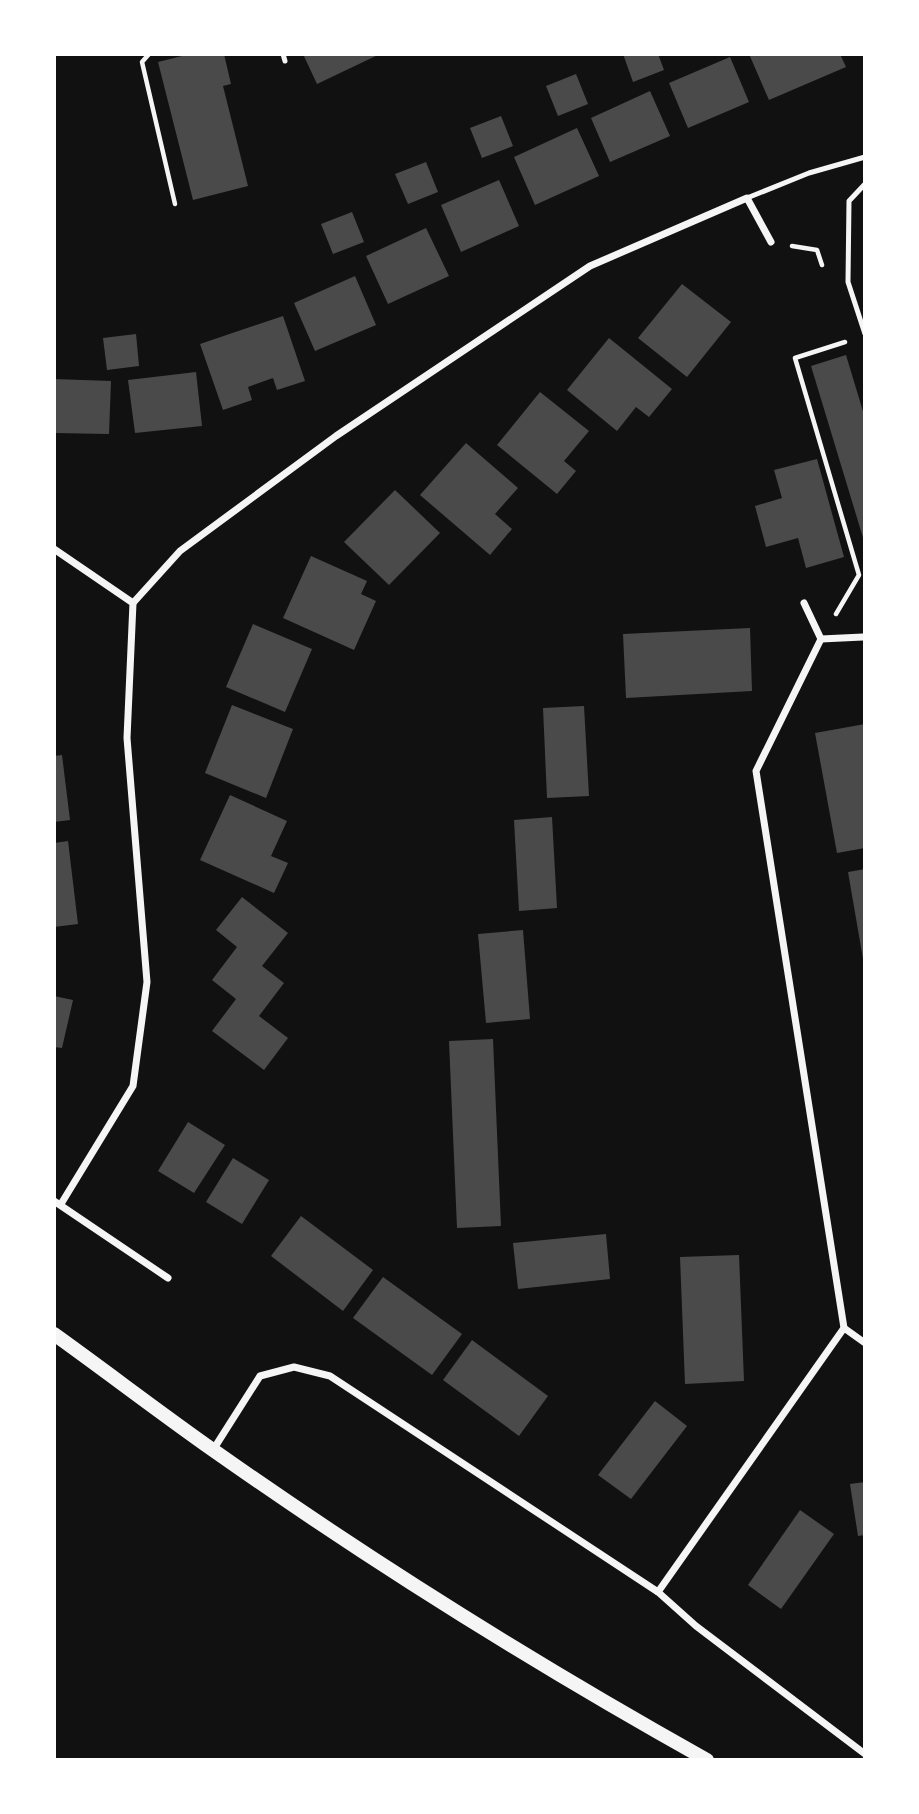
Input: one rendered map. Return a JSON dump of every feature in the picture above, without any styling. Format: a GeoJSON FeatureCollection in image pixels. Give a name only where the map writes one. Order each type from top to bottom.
{"type":"FeatureCollection","features":[{"type":"Feature","properties":{"kind":"main road"},"geometry":{"type":"LineString","coordinates":[[54,1334],[213,1450],[407,1580],[603,1702],[707,1760]]}},
{"type":"Feature","properties":{"kind":"street"},"geometry":{"type":"LineString","coordinates":[[167,1278],[57,1202],[133,1086],[147,982],[127,738],[133,603],[180,551],[336,436],[590,266],[747,198],[771,242]]}},
{"type":"Feature","properties":{"kind":"street"},"geometry":{"type":"LineString","coordinates":[[54,549],[133,603]]}},
{"type":"Feature","properties":{"kind":"street"},"geometry":{"type":"LineString","coordinates":[[804,603],[821,639]]}},
{"type":"Feature","properties":{"kind":"street"},"geometry":{"type":"LineString","coordinates":[[821,639],[863,637]]}},
{"type":"Feature","properties":{"kind":"street"},"geometry":{"type":"LineString","coordinates":[[658,1592],[844,1328],[756,771],[821,639]]}},
{"type":"Feature","properties":{"kind":"street"},"geometry":{"type":"LineString","coordinates":[[844,1328],[865,1343]]}},
{"type":"Feature","properties":{"kind":"street"},"geometry":{"type":"LineString","coordinates":[[213,1450],[260,1376],[295,1367],[330,1376],[658,1592],[696,1626],[865,1754]]}},
{"type":"Feature","properties":{"kind":"lane"},"geometry":{"type":"LineString","coordinates":[[747,198],[809,173],[865,156]]}},
{"type":"Feature","properties":{"kind":"lane"},"geometry":{"type":"LineString","coordinates":[[865,184],[849,201],[848,282],[865,334]]}},
{"type":"Feature","properties":{"kind":"path"},"geometry":{"type":"LineString","coordinates":[[149,54],[142,62],[176,204]]}},
{"type":"Feature","properties":{"kind":"path"},"geometry":{"type":"LineString","coordinates":[[771,242],[817,250],[825,276]]}},
{"type":"Feature","properties":{"kind":"path"},"geometry":{"type":"LineString","coordinates":[[821,639],[859,575],[795,358],[847,341]]}},
{"type":"Feature","properties":{"kind":"building"},"geometry":{"type":"Polygon","coordinates":[[[190,54],[224,54],[231,84],[223,86],[248,186],[193,200],[158,62],[190,54]]]}},
{"type":"Feature","properties":{"kind":"building"},"geometry":{"type":"Polygon","coordinates":[[[303,54],[380,54],[317,84],[303,54]]]}},
{"type":"Feature","properties":{"kind":"building"},"geometry":{"type":"Polygon","coordinates":[[[623,54],[658,54],[664,70],[633,82],[623,54]]]}},
{"type":"Feature","properties":{"kind":"building"},"geometry":{"type":"Polygon","coordinates":[[[749,54],[840,54],[846,67],[769,100],[749,54]]]}},
{"type":"Feature","properties":{"kind":"building"},"geometry":{"type":"Polygon","coordinates":[[[730,57],[749,102],[688,128],[669,83],[730,57]]]}},
{"type":"Feature","properties":{"kind":"building"},"geometry":{"type":"Polygon","coordinates":[[[576,74],[588,104],[558,116],[546,86],[576,74]]]}},
{"type":"Feature","properties":{"kind":"building"},"geometry":{"type":"Polygon","coordinates":[[[650,91],[670,136],[610,162],[591,118],[650,91]]]}},
{"type":"Feature","properties":{"kind":"building"},"geometry":{"type":"Polygon","coordinates":[[[501,116],[513,146],[482,158],[470,128],[501,116]]]}},
{"type":"Feature","properties":{"kind":"building"},"geometry":{"type":"Polygon","coordinates":[[[577,128],[599,176],[535,205],[514,157],[577,128]]]}},
{"type":"Feature","properties":{"kind":"building"},"geometry":{"type":"Polygon","coordinates":[[[426,162],[438,192],[408,204],[395,174],[426,162]]]}},
{"type":"Feature","properties":{"kind":"building"},"geometry":{"type":"Polygon","coordinates":[[[499,180],[519,226],[461,252],[441,205],[499,180]]]}},
{"type":"Feature","properties":{"kind":"building"},"geometry":{"type":"Polygon","coordinates":[[[352,212],[364,242],[333,254],[321,224],[352,212]]]}},
{"type":"Feature","properties":{"kind":"building"},"geometry":{"type":"Polygon","coordinates":[[[426,228],[449,276],[388,304],[366,256],[426,228]]]}},
{"type":"Feature","properties":{"kind":"building"},"geometry":{"type":"Polygon","coordinates":[[[355,276],[376,325],[315,351],[294,303],[355,276]]]}},
{"type":"Feature","properties":{"kind":"building"},"geometry":{"type":"Polygon","coordinates":[[[682,284],[731,322],[687,377],[638,338],[682,284]]]}},
{"type":"Feature","properties":{"kind":"building"},"geometry":{"type":"Polygon","coordinates":[[[283,316],[305,381],[277,390],[273,378],[248,387],[252,400],[223,410],[200,344],[283,316]]]}},
{"type":"Feature","properties":{"kind":"building"},"geometry":{"type":"Polygon","coordinates":[[[136,334],[139,366],[107,370],[103,338],[136,334]]]}},
{"type":"Feature","properties":{"kind":"building"},"geometry":{"type":"Polygon","coordinates":[[[609,338],[672,389],[649,417],[636,407],[617,431],[567,390],[609,338]]]}},
{"type":"Feature","properties":{"kind":"building"},"geometry":{"type":"Polygon","coordinates":[[[846,355],[865,418],[864,541],[811,366],[846,355]]]}},
{"type":"Feature","properties":{"kind":"building"},"geometry":{"type":"Polygon","coordinates":[[[196,372],[202,426],[135,433],[128,380],[196,372]]]}},
{"type":"Feature","properties":{"kind":"building"},"geometry":{"type":"Polygon","coordinates":[[[54,379],[111,381],[109,434],[54,433],[54,379]]]}},
{"type":"Feature","properties":{"kind":"building"},"geometry":{"type":"Polygon","coordinates":[[[540,392],[589,431],[564,461],[576,471],[557,494],[497,445],[540,392]]]}},
{"type":"Feature","properties":{"kind":"building"},"geometry":{"type":"Polygon","coordinates":[[[466,443],[518,488],[495,514],[512,529],[490,555],[420,495],[466,443]]]}},
{"type":"Feature","properties":{"kind":"building"},"geometry":{"type":"Polygon","coordinates":[[[817,459],[844,557],[806,568],[798,538],[766,547],[755,506],[782,498],[774,470],[817,459]]]}},
{"type":"Feature","properties":{"kind":"building"},"geometry":{"type":"Polygon","coordinates":[[[395,490],[440,533],[389,585],[344,542],[395,490]]]}},
{"type":"Feature","properties":{"kind":"building"},"geometry":{"type":"Polygon","coordinates":[[[311,556],[367,581],[361,594],[376,601],[354,650],[283,618],[311,556]]]}},
{"type":"Feature","properties":{"kind":"building"},"geometry":{"type":"Polygon","coordinates":[[[253,624],[312,649],[285,712],[226,687],[253,624]]]}},
{"type":"Feature","properties":{"kind":"building"},"geometry":{"type":"Polygon","coordinates":[[[750,628],[752,691],[626,698],[623,634],[750,628]]]}},
{"type":"Feature","properties":{"kind":"building"},"geometry":{"type":"Polygon","coordinates":[[[232,705],[293,729],[266,798],[205,773],[232,705]]]}},
{"type":"Feature","properties":{"kind":"building"},"geometry":{"type":"Polygon","coordinates":[[[584,706],[589,796],[547,798],[543,708],[584,706]]]}},
{"type":"Feature","properties":{"kind":"building"},"geometry":{"type":"Polygon","coordinates":[[[865,724],[865,848],[837,853],[815,733],[865,724]]]}},
{"type":"Feature","properties":{"kind":"building"},"geometry":{"type":"Polygon","coordinates":[[[62,755],[70,820],[54,822],[54,756],[62,755]]]}},
{"type":"Feature","properties":{"kind":"building"},"geometry":{"type":"Polygon","coordinates":[[[230,795],[287,821],[271,856],[288,863],[274,893],[200,860],[230,795]]]}},
{"type":"Feature","properties":{"kind":"building"},"geometry":{"type":"Polygon","coordinates":[[[552,817],[557,908],[519,911],[514,820],[552,817]]]}},
{"type":"Feature","properties":{"kind":"building"},"geometry":{"type":"Polygon","coordinates":[[[68,841],[78,924],[54,927],[54,843],[68,841]]]}},
{"type":"Feature","properties":{"kind":"building"},"geometry":{"type":"Polygon","coordinates":[[[865,869],[865,959],[863,959],[848,872],[865,869]]]}},
{"type":"Feature","properties":{"kind":"building"},"geometry":{"type":"Polygon","coordinates":[[[242,897],[288,933],[262,966],[284,983],[259,1016],[288,1038],[264,1070],[212,1031],[236,999],[212,980],[237,947],[216,930],[242,897]]]}},
{"type":"Feature","properties":{"kind":"building"},"geometry":{"type":"Polygon","coordinates":[[[523,930],[530,1019],[486,1023],[478,934],[523,930]]]}},
{"type":"Feature","properties":{"kind":"building"},"geometry":{"type":"Polygon","coordinates":[[[54,996],[73,1000],[62,1048],[54,1047],[54,996]]]}},
{"type":"Feature","properties":{"kind":"building"},"geometry":{"type":"Polygon","coordinates":[[[493,1039],[501,1226],[457,1228],[449,1041],[493,1039]]]}},
{"type":"Feature","properties":{"kind":"building"},"geometry":{"type":"Polygon","coordinates":[[[188,1122],[225,1145],[194,1193],[158,1171],[188,1122]]]}},
{"type":"Feature","properties":{"kind":"building"},"geometry":{"type":"Polygon","coordinates":[[[233,1158],[269,1180],[242,1224],[206,1202],[233,1158]]]}},
{"type":"Feature","properties":{"kind":"building"},"geometry":{"type":"Polygon","coordinates":[[[301,1216],[373,1270],[343,1311],[271,1256],[301,1216]]]}},
{"type":"Feature","properties":{"kind":"building"},"geometry":{"type":"Polygon","coordinates":[[[606,1234],[610,1279],[518,1289],[513,1243],[606,1234]]]}},
{"type":"Feature","properties":{"kind":"building"},"geometry":{"type":"Polygon","coordinates":[[[739,1255],[744,1381],[685,1384],[680,1257],[739,1255]]]}},
{"type":"Feature","properties":{"kind":"building"},"geometry":{"type":"Polygon","coordinates":[[[383,1277],[462,1334],[432,1375],[353,1318],[383,1277]]]}},
{"type":"Feature","properties":{"kind":"building"},"geometry":{"type":"Polygon","coordinates":[[[472,1340],[548,1396],[519,1436],[443,1380],[472,1340]]]}},
{"type":"Feature","properties":{"kind":"building"},"geometry":{"type":"Polygon","coordinates":[[[655,1401],[687,1426],[631,1499],[598,1475],[655,1401]]]}},
{"type":"Feature","properties":{"kind":"building"},"geometry":{"type":"Polygon","coordinates":[[[865,1482],[865,1535],[858,1536],[850,1484],[865,1482]]]}},
{"type":"Feature","properties":{"kind":"building"},"geometry":{"type":"Polygon","coordinates":[[[800,1510],[834,1534],[781,1609],[748,1585],[800,1510]]]}}]}
